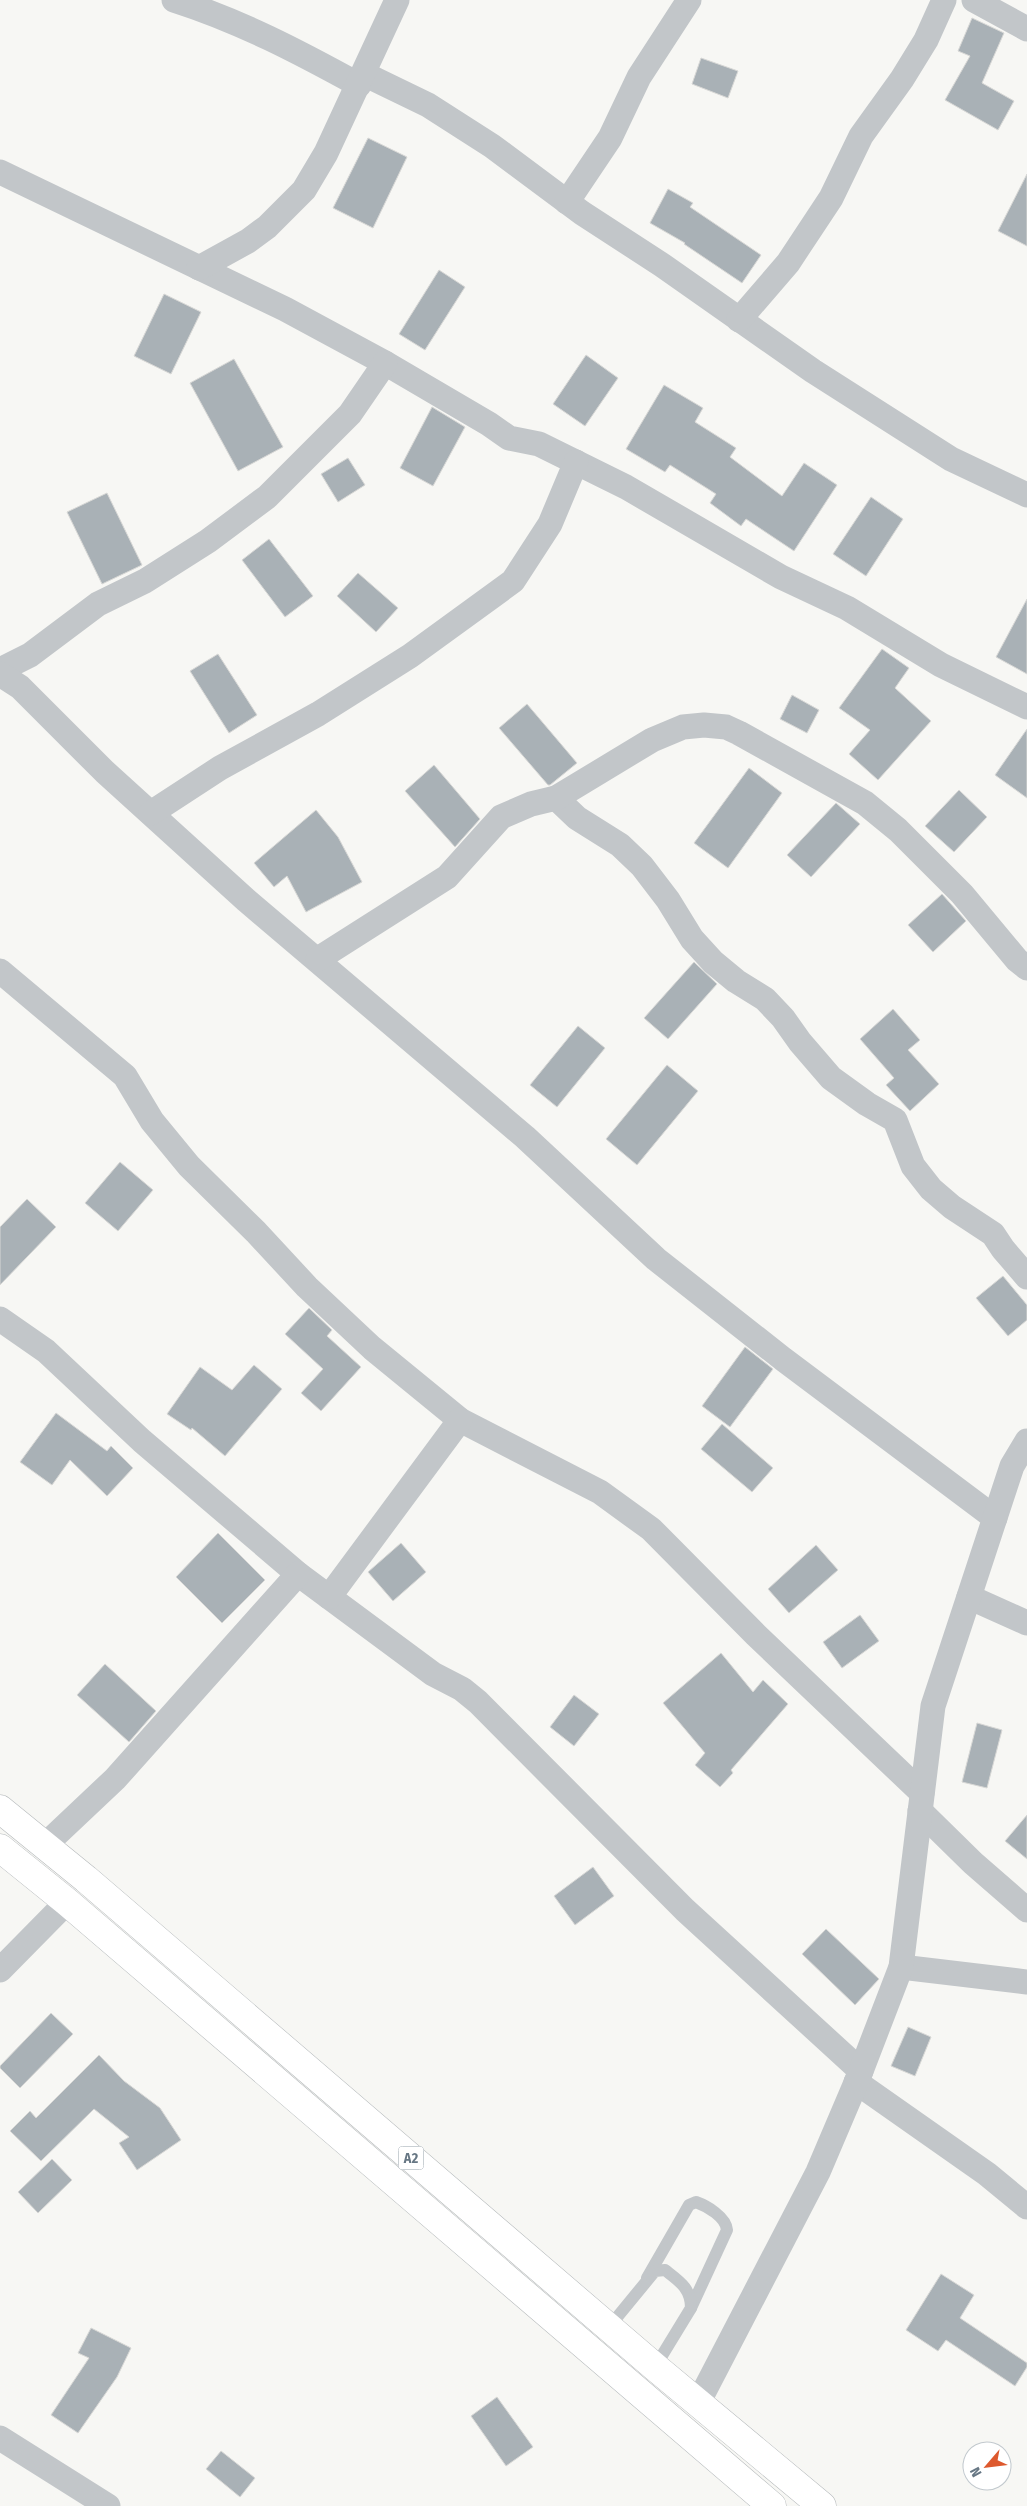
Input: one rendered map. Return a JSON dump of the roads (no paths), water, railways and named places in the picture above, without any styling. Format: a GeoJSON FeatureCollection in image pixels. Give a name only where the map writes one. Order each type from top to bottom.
{"type":"FeatureCollection","features":[{"type":"Feature","properties":{"kind":"highway","name":"A2"},"geometry":{"type":"LineString","coordinates":[[0,1810],[86,1879],[654,2366],[822,2506]]}},
{"type":"Feature","properties":{"kind":"highway","name":"A2"},"geometry":{"type":"LineString","coordinates":[[0,1848],[67,1902],[772,2506]]}},
{"type":"Feature","properties":{"kind":"street"},"geometry":{"type":"LineString","coordinates":[[174,0],[217,14],[362,80],[428,105],[492,146],[567,202],[813,371],[951,459],[1027,495]]}},
{"type":"Feature","properties":{"kind":"street"},"geometry":{"type":"LineString","coordinates":[[199,268],[248,241],[267,226],[304,190],[326,153],[362,80],[397,0]]}},
{"type":"Feature","properties":{"kind":"street"},"geometry":{"type":"LineString","coordinates":[[567,202],[610,138],[639,77],[689,0]]}},
{"type":"Feature","properties":{"kind":"street"},"geometry":{"type":"LineString","coordinates":[[739,320],[788,263],[831,198],[861,136],[902,79],[926,40],[944,0]]}},
{"type":"Feature","properties":{"kind":"street"},"geometry":{"type":"LineString","coordinates":[[974,0],[1027,29]]}},
{"type":"Feature","properties":{"kind":"street"},"geometry":{"type":"LineString","coordinates":[[0,172],[285,310],[385,363],[489,424],[509,438],[539,444],[626,487],[781,577],[847,608],[941,665],[1027,706]]}},
{"type":"Feature","properties":{"kind":"street"},"geometry":{"type":"LineString","coordinates":[[0,670],[30,655],[98,604],[145,581],[200,546],[267,497],[350,414],[385,363]]}},
{"type":"Feature","properties":{"kind":"street"},"geometry":{"type":"LineString","coordinates":[[151,813],[220,768],[318,714],[410,656],[513,581],[550,524],[576,462]]}},
{"type":"Feature","properties":{"kind":"street"},"geometry":{"type":"LineString","coordinates":[[0,674],[20,687],[105,772],[246,900],[318,959],[525,1137],[656,1260],[783,1360],[995,1518]]}},
{"type":"Feature","properties":{"kind":"street"},"geometry":{"type":"LineString","coordinates":[[318,959],[448,877],[501,817],[531,804],[556,798],[652,740],[683,727],[704,725],[726,727],[864,802],[898,830],[949,881],[1017,960],[1027,968]]}},
{"type":"Feature","properties":{"kind":"street"},"geometry":{"type":"LineString","coordinates":[[556,798],[577,818],[620,845],[642,866],[668,900],[692,939],[713,962],[736,981],[765,999],[784,1018],[800,1042],[831,1078],[867,1104],[895,1120],[913,1166],[931,1189],[952,1207],[993,1234],[1003,1250],[1027,1277]]}},
{"type":"Feature","properties":{"kind":"street"},"geometry":{"type":"LineString","coordinates":[[0,972],[99,1051],[125,1076],[152,1121],[189,1166],[256,1232],[307,1287],[372,1348],[460,1420],[600,1492],[651,1529],[921,1802],[973,1863],[1027,1910]]}},
{"type":"Feature","properties":{"kind":"street"},"geometry":{"type":"LineString","coordinates":[[0,1319],[46,1351],[142,1441],[298,1574],[433,1674],[462,1690],[478,1702],[684,1910],[858,2076],[987,2174],[1027,2207]]}},
{"type":"Feature","properties":{"kind":"street"},"geometry":{"type":"LineString","coordinates":[[329,1597],[460,1420]]}},
{"type":"Feature","properties":{"kind":"street"},"geometry":{"type":"LineString","coordinates":[[698,2403],[818,2172],[901,1967],[933,1706],[1012,1466],[1027,1441]]}},
{"type":"Feature","properties":{"kind":"street"},"geometry":{"type":"LineString","coordinates":[[44,1846],[115,1779],[298,1574]]}},
{"type":"Feature","properties":{"kind":"street"},"geometry":{"type":"LineString","coordinates":[[969,1597],[1027,1623]]}},
{"type":"Feature","properties":{"kind":"street"},"geometry":{"type":"LineString","coordinates":[[0,1970],[67,1902]]}},
{"type":"Feature","properties":{"kind":"street"},"geometry":{"type":"LineString","coordinates":[[901,1967],[1027,1982]]}},
{"type":"Feature","properties":{"kind":"street"},"geometry":{"type":"LineString","coordinates":[[0,2438],[96,2503]]}},
{"type":"Feature","properties":{"kind":"lane"},"geometry":{"type":"LineString","coordinates":[[647,2278],[689,2205],[696,2202],[701,2204],[721,2218],[726,2224],[727,2230],[691,2308],[654,2366]]}},
{"type":"Feature","properties":{"kind":"lane"},"geometry":{"type":"LineString","coordinates":[[609,2327],[654,2271],[665,2270],[684,2284],[691,2298],[691,2308]]}}]}
